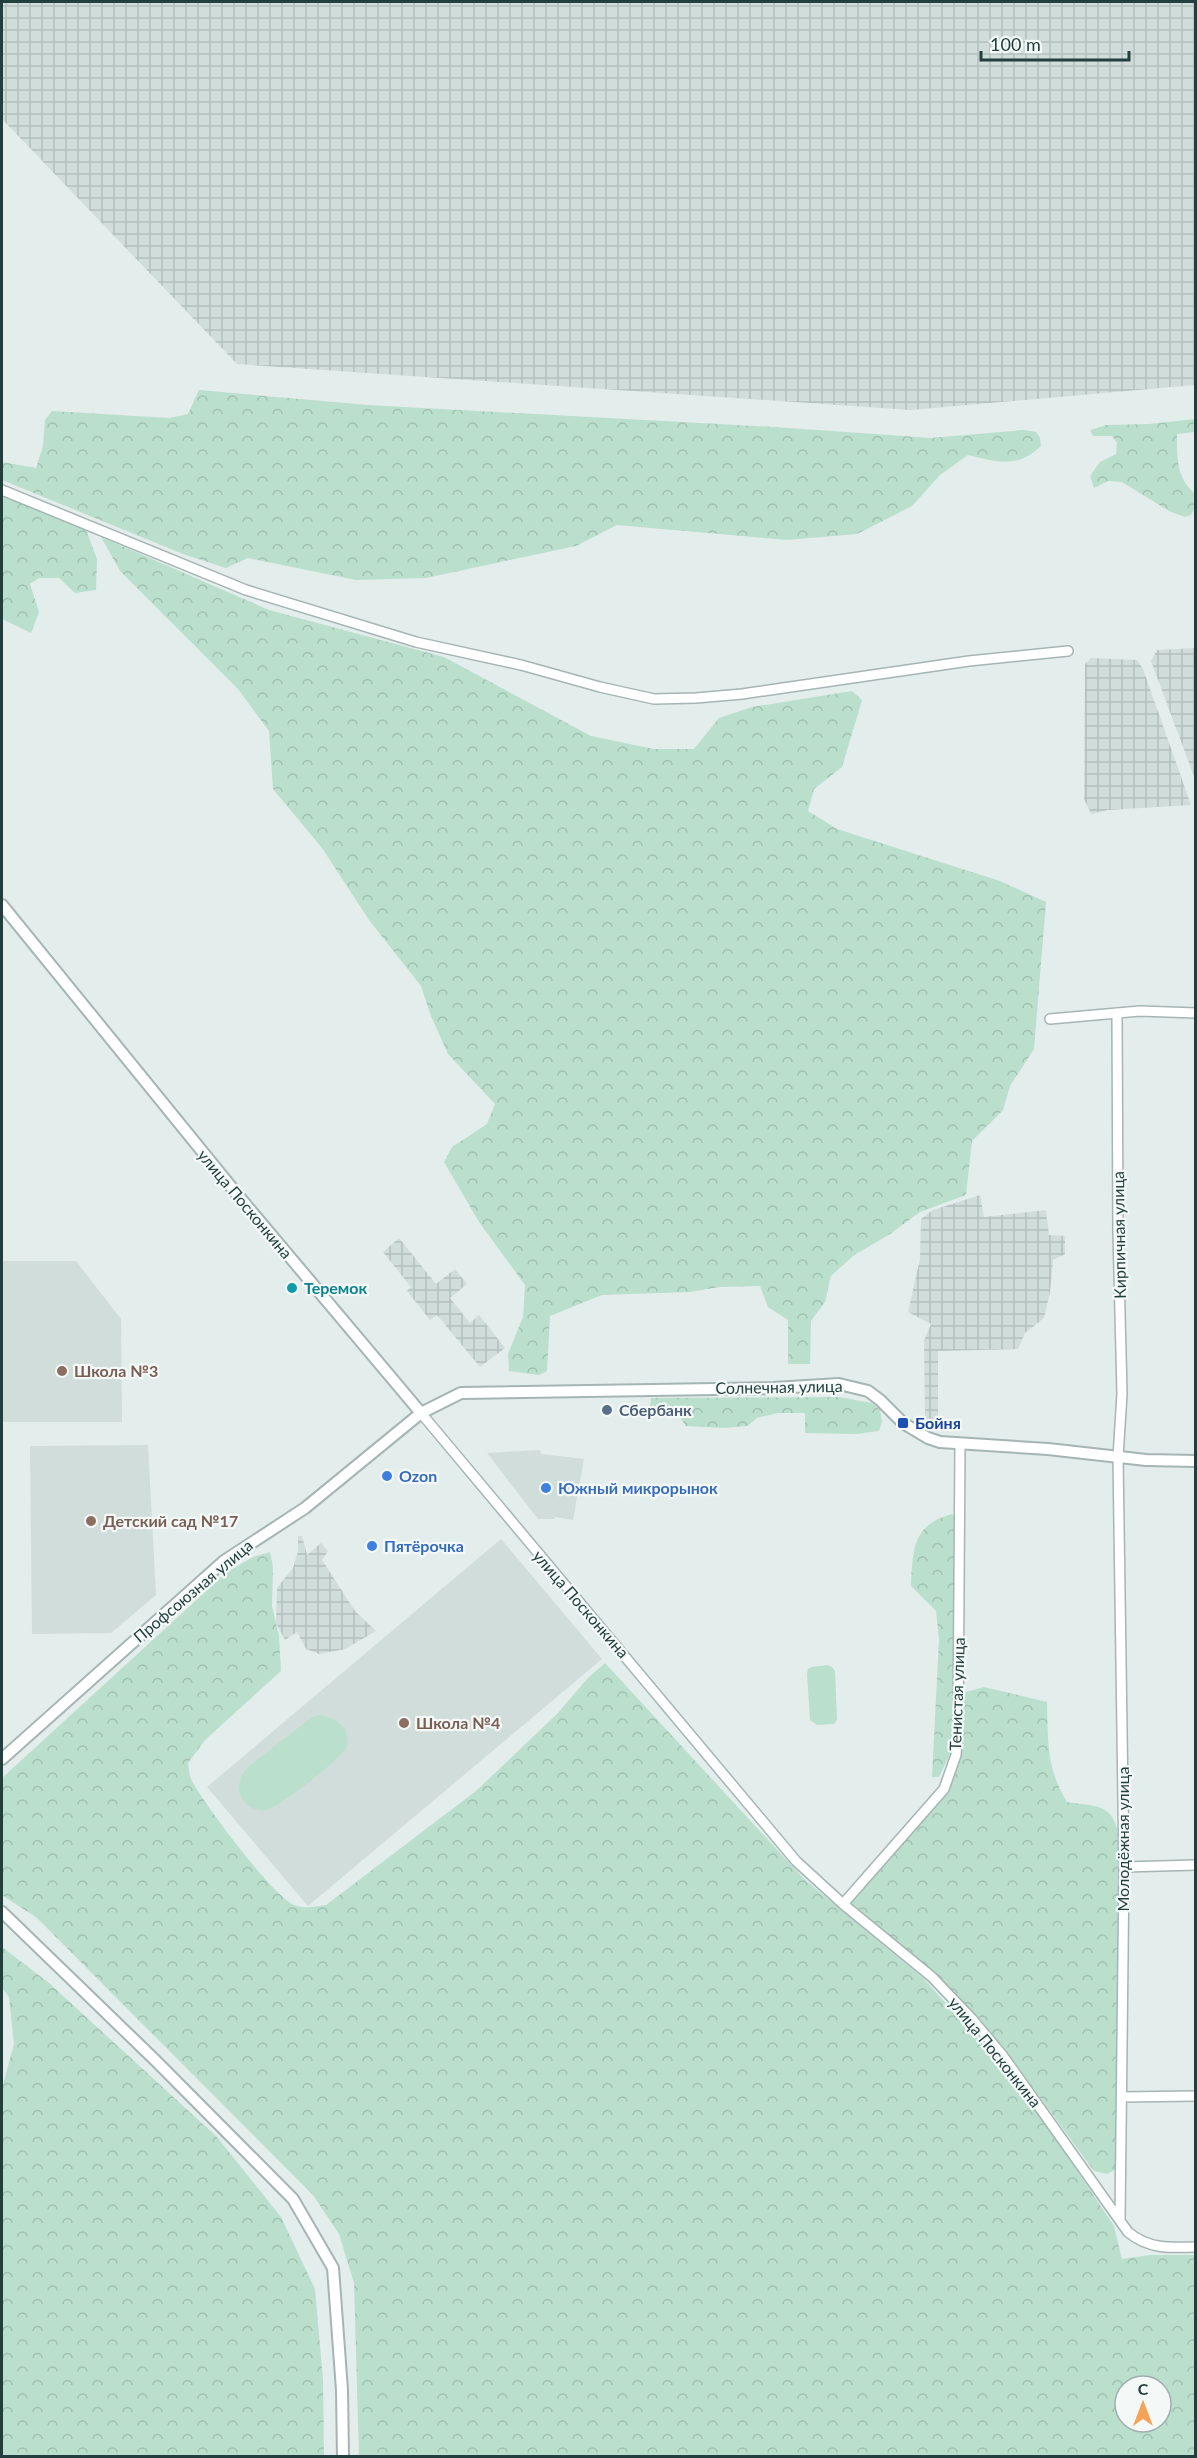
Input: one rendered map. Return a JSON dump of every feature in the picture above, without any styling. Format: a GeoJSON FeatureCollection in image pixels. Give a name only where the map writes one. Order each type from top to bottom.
{"type":"FeatureCollection","features":[{"type":"Feature","properties":{"kind":"street"},"geometry":{"type":"LineString","coordinates":[[2,489],[246,590],[416,642],[521,665],[654,699],[742,694],[969,662],[1068,651]]}},
{"type":"Feature","properties":{"kind":"street","name":"улица Посконкина"},"geometry":{"type":"LineString","coordinates":[[2,905],[236,1193],[796,1861],[843,1904],[932,1977],[972,2019],[1003,2056],[1135,2238],[1152,2246],[1196,2247]]}},
{"type":"Feature","properties":{"kind":"street"},"geometry":{"type":"LineString","coordinates":[[1050,1019],[1140,1011],[1196,1013]]}},
{"type":"Feature","properties":{"kind":"street","name":"Кирпичная улица"},"geometry":{"type":"LineString","coordinates":[[1117,1013],[1122,1394],[1118,1457]]}},
{"type":"Feature","properties":{"kind":"street","name":"Солнечная улица"},"geometry":{"type":"LineString","coordinates":[[421,1413],[461,1393],[471,1392],[774,1388],[839,1384],[861,1388],[874,1395],[903,1423],[928,1438],[960,1444],[1196,1461]]}},
{"type":"Feature","properties":{"kind":"street","name":"Профсоюзная улица"},"geometry":{"type":"LineString","coordinates":[[2,1759],[224,1561],[299,1512],[421,1413]]}},
{"type":"Feature","properties":{"kind":"street","name":"Тенистая улица"},"geometry":{"type":"LineString","coordinates":[[843,1904],[944,1789],[955,1762],[958,1728],[960,1444]]}},
{"type":"Feature","properties":{"kind":"street","name":"Молодёжная улица"},"geometry":{"type":"LineString","coordinates":[[1118,1457],[1124,1867],[1120,2220]]}},
{"type":"Feature","properties":{"kind":"street"},"geometry":{"type":"LineString","coordinates":[[1124,1867],[1196,1865]]}},
{"type":"Feature","properties":{"kind":"street"},"geometry":{"type":"LineString","coordinates":[[2,1912],[156,2061],[293,2199],[333,2268],[342,2390],[343,2457]]}},
{"type":"Feature","properties":{"kind":"street"},"geometry":{"type":"LineString","coordinates":[[1122,2097],[1196,2096]]}},
{"type":"Feature","properties":{"kind":"shaded area"},"geometry":{"type":"Polygon","coordinates":[[[2,2],[1195,2],[1195,385],[911,410],[237,364],[2,119],[2,2]]]}},
{"type":"Feature","properties":{"kind":"shaded area"},"geometry":{"type":"Polygon","coordinates":[[[1196,648],[1195,779],[1151,661],[1157,650],[1196,648]]]}},
{"type":"Feature","properties":{"kind":"shaded area"},"geometry":{"type":"Polygon","coordinates":[[[1091,658],[1137,660],[1143,669],[1191,805],[1108,810],[1091,814],[1084,799],[1085,664],[1091,658]]]}},
{"type":"Feature","properties":{"kind":"shaded area"},"geometry":{"type":"Polygon","coordinates":[[[980,1195],[984,1217],[1046,1210],[1049,1235],[1065,1236],[1065,1254],[1053,1260],[1050,1292],[1044,1318],[1025,1333],[1018,1349],[938,1351],[938,1420],[925,1420],[924,1340],[931,1324],[908,1312],[920,1259],[921,1219],[933,1210],[980,1195]]]}},
{"type":"Feature","properties":{"kind":"shaded area"},"geometry":{"type":"Polygon","coordinates":[[[399,1238],[436,1284],[455,1269],[467,1284],[450,1298],[470,1323],[479,1315],[505,1348],[480,1367],[437,1315],[430,1320],[407,1291],[411,1287],[383,1252],[399,1238]]]}},
{"type":"Feature","properties":{"kind":"shaded area","name":"Школа №3"},"geometry":{"type":"Polygon","coordinates":[[[2,1261],[76,1261],[121,1319],[122,1422],[2,1422],[2,1261]]]}},
{"type":"Feature","properties":{"kind":"shaded area","name":"Детский сад №17"},"geometry":{"type":"Polygon","coordinates":[[[148,1445],[156,1595],[111,1633],[32,1634],[30,1446],[148,1445]]]}},
{"type":"Feature","properties":{"kind":"shaded area","name":"Южный микрорынок"},"geometry":{"type":"Polygon","coordinates":[[[540,1450],[541,1454],[584,1459],[573,1520],[555,1517],[555,1519],[538,1519],[487,1453],[540,1450]]]}},
{"type":"Feature","properties":{"kind":"shaded area"},"geometry":{"type":"Polygon","coordinates":[[[298,1536],[302,1536],[307,1555],[321,1543],[328,1551],[322,1560],[355,1611],[376,1631],[345,1649],[319,1654],[306,1649],[297,1632],[285,1640],[276,1623],[277,1588],[293,1568],[298,1551],[298,1536]]]}},
{"type":"Feature","properties":{"kind":"shaded area","name":"Школа №4"},"geometry":{"type":"Polygon","coordinates":[[[501,1539],[602,1659],[308,1906],[207,1787],[501,1539]]]}},
{"type":"Feature","properties":{"kind":"green space"},"geometry":{"type":"Polygon","coordinates":[[[199,390],[368,405],[931,438],[1023,430],[1036,432],[1041,446],[1024,458],[1015,461],[988,460],[968,455],[940,475],[912,506],[857,534],[787,540],[617,525],[576,546],[426,578],[356,580],[248,558],[226,568],[183,554],[2,480],[2,462],[36,468],[43,446],[45,420],[52,411],[169,418],[188,414],[199,390]]]}},
{"type":"Feature","properties":{"kind":"green space"},"geometry":{"type":"Polygon","coordinates":[[[1195,419],[1195,432],[1177,434],[1181,474],[1195,494],[1195,508],[1191,515],[1185,517],[1169,511],[1122,482],[1108,481],[1094,488],[1090,476],[1100,462],[1116,454],[1117,443],[1112,436],[1093,436],[1090,430],[1106,425],[1149,424],[1195,419]]]}},
{"type":"Feature","properties":{"kind":"green space"},"geometry":{"type":"Polygon","coordinates":[[[2,495],[86,530],[97,559],[96,590],[75,593],[59,578],[39,578],[30,584],[39,612],[31,633],[2,619],[2,495]]]}},
{"type":"Feature","properties":{"kind":"green space"},"geometry":{"type":"Polygon","coordinates":[[[101,537],[269,610],[444,657],[591,736],[654,749],[694,749],[719,718],[752,707],[852,691],[862,700],[842,767],[814,789],[808,811],[837,829],[1000,881],[1046,902],[1034,1049],[1010,1086],[1003,1110],[972,1141],[966,1195],[920,1212],[890,1234],[853,1256],[831,1276],[825,1302],[811,1321],[810,1364],[788,1364],[788,1320],[768,1307],[760,1286],[720,1287],[689,1292],[602,1295],[550,1316],[547,1371],[539,1375],[509,1371],[508,1354],[523,1317],[525,1285],[479,1222],[444,1162],[452,1147],[487,1124],[495,1104],[448,1054],[421,986],[369,920],[322,848],[273,789],[269,731],[238,689],[120,571],[101,537]]]}},
{"type":"Feature","properties":{"kind":"green space"},"geometry":{"type":"Polygon","coordinates":[[[839,1397],[872,1403],[880,1410],[882,1422],[879,1431],[856,1434],[805,1433],[805,1413],[778,1413],[757,1418],[747,1426],[724,1428],[686,1426],[679,1416],[669,1415],[667,1406],[656,1406],[653,1419],[649,1415],[651,1398],[839,1397]]]}},
{"type":"Feature","properties":{"kind":"green space"},"geometry":{"type":"Polygon","coordinates":[[[952,1514],[956,1519],[955,1657],[951,1752],[939,1777],[932,1777],[939,1639],[936,1611],[911,1586],[917,1540],[929,1525],[952,1514]]]}},
{"type":"Feature","properties":{"kind":"green space"},"geometry":{"type":"Polygon","coordinates":[[[270,1552],[273,1567],[272,1606],[279,1636],[281,1671],[205,1740],[188,1763],[190,1775],[210,1809],[256,1868],[284,1898],[302,1907],[326,1905],[476,1791],[557,1714],[588,1678],[605,1663],[805,1880],[923,1978],[989,2051],[1052,2133],[1114,2226],[1122,2259],[1150,2255],[1195,2255],[1195,2456],[359,2456],[354,2283],[339,2234],[313,2195],[37,1918],[2,1895],[2,1778],[227,1572],[253,1557],[270,1552]]]}},
{"type":"Feature","properties":{"kind":"green space"},"geometry":{"type":"Polygon","coordinates":[[[827,1665],[835,1671],[837,1720],[834,1724],[817,1725],[810,1720],[807,1674],[808,1669],[812,1667],[827,1665]]]}},
{"type":"Feature","properties":{"kind":"green space"},"geometry":{"type":"Polygon","coordinates":[[[984,1687],[1047,1702],[1048,1741],[1052,1765],[1060,1790],[1067,1802],[1089,1805],[1108,1812],[1116,1825],[1119,1849],[1117,2169],[1107,2174],[1094,2171],[1005,2050],[978,2018],[944,1983],[847,1899],[949,1779],[958,1694],[984,1687]]]}},
{"type":"Feature","properties":{"kind":"green space"},"geometry":{"type":"Polygon","coordinates":[[[319,1715],[331,1718],[342,1725],[347,1735],[346,1748],[334,1762],[273,1807],[263,1810],[248,1805],[243,1800],[239,1788],[245,1770],[312,1717],[319,1715]]]}},
{"type":"Feature","properties":{"kind":"green space"},"geometry":{"type":"Polygon","coordinates":[[[2,1947],[49,1983],[217,2137],[281,2217],[315,2289],[323,2380],[324,2456],[2,2456],[2,2088],[14,2044],[9,1997],[2,1988],[2,1947]]]}},
{"type":"Feature","properties":{"kind":"place","name":"Теремок"},"geometry":{"type":"Point","coordinates":[292,1288]}},
{"type":"Feature","properties":{"kind":"place","name":"Школа №3"},"geometry":{"type":"Point","coordinates":[62,1371]}},
{"type":"Feature","properties":{"kind":"place","name":"Сбербанк"},"geometry":{"type":"Point","coordinates":[607,1410]}},
{"type":"Feature","properties":{"kind":"place","name":"Бойня"},"geometry":{"type":"Point","coordinates":[903,1423]}},
{"type":"Feature","properties":{"kind":"place","name":"Ozon"},"geometry":{"type":"Point","coordinates":[387,1476]}},
{"type":"Feature","properties":{"kind":"place","name":"Южный микрорынок"},"geometry":{"type":"Point","coordinates":[546,1488]}},
{"type":"Feature","properties":{"kind":"place","name":"Детский сад №17"},"geometry":{"type":"Point","coordinates":[91,1521]}},
{"type":"Feature","properties":{"kind":"place","name":"Пятёрочка"},"geometry":{"type":"Point","coordinates":[372,1546]}},
{"type":"Feature","properties":{"kind":"place","name":"Школа №4"},"geometry":{"type":"Point","coordinates":[404,1723]}}]}
